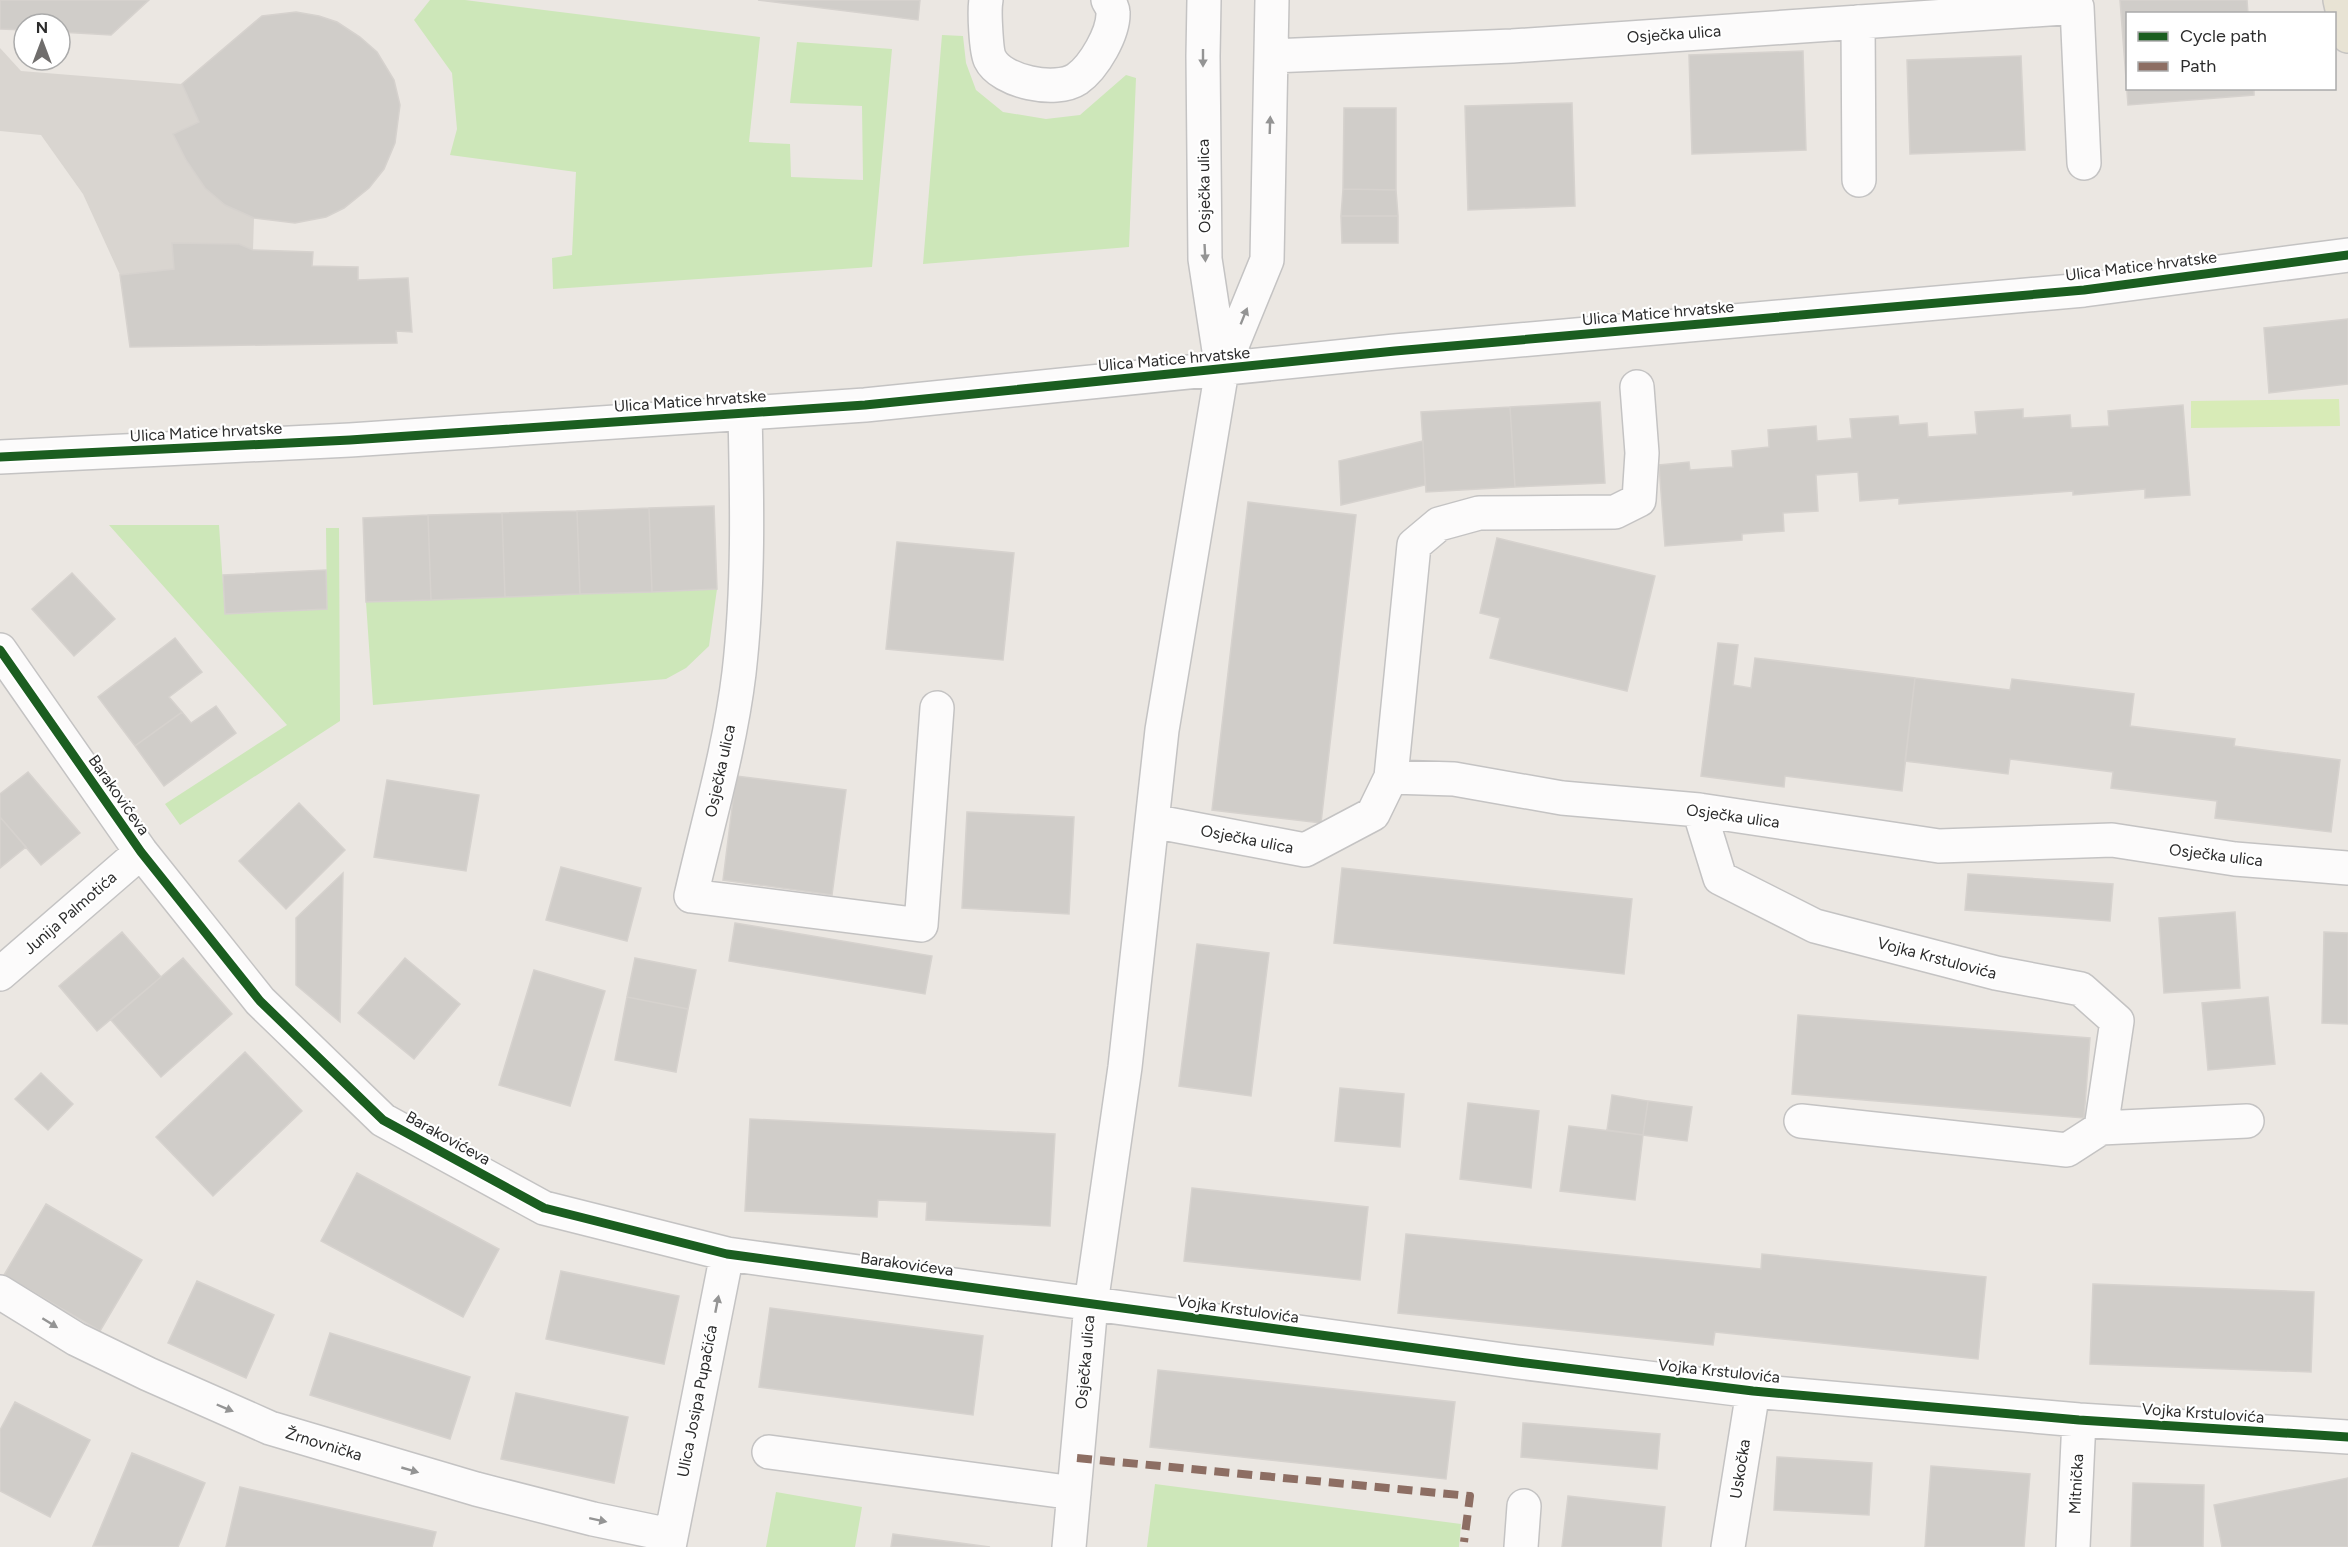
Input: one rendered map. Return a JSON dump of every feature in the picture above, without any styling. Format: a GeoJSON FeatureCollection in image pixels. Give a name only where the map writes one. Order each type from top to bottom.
{"type":"FeatureCollection","features":[{"type":"Feature","properties":{"kind":"main road"},"geometry":{"type":"LineString","coordinates":[[2340,0],[2348,36]]}},
{"type":"Feature","properties":{"kind":"street"},"geometry":{"type":"LineString","coordinates":[[986,0],[984,11],[990,59],[1008,77],[1045,86],[1076,80],[1093,61],[1108,38],[1113,11],[1108,0]]}},
{"type":"Feature","properties":{"kind":"street","name":"Osječka ulica"},"geometry":{"type":"LineString","coordinates":[[1204,0],[1205,259],[1222,370]]}},
{"type":"Feature","properties":{"kind":"street","name":"Osječka ulica"},"geometry":{"type":"LineString","coordinates":[[1069,1547],[1091,1304],[1125,1066],[1162,730],[1222,370],[1267,260],[1272,0]]}},
{"type":"Feature","properties":{"kind":"street","name":"Osječka ulica"},"geometry":{"type":"LineString","coordinates":[[1272,57],[1512,46],[2077,7],[2084,162]]}},
{"type":"Feature","properties":{"kind":"street"},"geometry":{"type":"LineString","coordinates":[[1858,22],[1859,180]]}},
{"type":"Feature","properties":{"kind":"street","name":"Ulica Matice hrvatske"},"geometry":{"type":"LineString","coordinates":[[0,457],[350,440],[865,405],[1395,351],[2084,290],[2348,255]]}},
{"type":"Feature","properties":{"kind":"street"},"geometry":{"type":"LineString","coordinates":[[1392,777],[1414,544],[1439,524],[1479,513],[1615,512],[1639,500],[1642,453],[1637,387]]}},
{"type":"Feature","properties":{"kind":"street","name":"Osječka ulica"},"geometry":{"type":"LineString","coordinates":[[745,413],[746,586],[739,674],[727,745],[691,896],[921,924],[937,708]]}},
{"type":"Feature","properties":{"kind":"street","name":"Barakovićeva"},"geometry":{"type":"LineString","coordinates":[[0,650],[141,852],[260,1001],[383,1120],[544,1208],[727,1254],[1091,1304]]}},
{"type":"Feature","properties":{"kind":"street","name":"Osječka ulica"},"geometry":{"type":"LineString","coordinates":[[1152,820],[1305,850],[1373,814],[1392,777],[1454,779],[1562,798],[1699,810],[1939,846],[2112,840],[2235,859],[2348,868]]}},
{"type":"Feature","properties":{"kind":"street","name":"Vojka Krstulovića"},"geometry":{"type":"LineString","coordinates":[[1699,810],[1720,878],[1815,926],[1996,974],[2081,989],[2117,1021],[2101,1128]]}},
{"type":"Feature","properties":{"kind":"street","name":"Junija Palmotića"},"geometry":{"type":"LineString","coordinates":[[0,974],[141,852]]}},
{"type":"Feature","properties":{"kind":"street"},"geometry":{"type":"LineString","coordinates":[[1801,1121],[2067,1150],[2101,1128],[2247,1121]]}},
{"type":"Feature","properties":{"kind":"street","name":"Ulica Josipa Pupačića"},"geometry":{"type":"LineString","coordinates":[[669,1541],[727,1254]]}},
{"type":"Feature","properties":{"kind":"street","name":"Žrnovnička"},"geometry":{"type":"LineString","coordinates":[[0,1292],[76,1339],[270,1428],[476,1489],[669,1541]]}},
{"type":"Feature","properties":{"kind":"street","name":"Vojka Krstulovića"},"geometry":{"type":"LineString","coordinates":[[1091,1304],[1518,1362],[1753,1391],[2079,1420],[2348,1437]]}},
{"type":"Feature","properties":{"kind":"street","name":"Uskočka"},"geometry":{"type":"LineString","coordinates":[[1728,1547],[1753,1391]]}},
{"type":"Feature","properties":{"kind":"street","name":"Mitnička"},"geometry":{"type":"LineString","coordinates":[[2073,1547],[2079,1420]]}},
{"type":"Feature","properties":{"kind":"street"},"geometry":{"type":"LineString","coordinates":[[769,1452],[1074,1493]]}},
{"type":"Feature","properties":{"kind":"street"},"geometry":{"type":"LineString","coordinates":[[1521,1547],[1524,1506]]}},
{"type":"Feature","properties":{"kind":"green space"},"geometry":{"type":"Polygon","coordinates":[[[430,0],[465,0],[760,37],[749,142],[790,144],[791,177],[863,180],[862,106],[790,103],[797,42],[892,49],[872,267],[553,289],[552,258],[572,255],[576,172],[450,155],[457,129],[452,73],[414,20],[430,0]]]}},
{"type":"Feature","properties":{"kind":"green space"},"geometry":{"type":"Polygon","coordinates":[[[942,35],[963,36],[966,63],[976,90],[1003,112],[1046,119],[1080,115],[1126,75],[1136,78],[1129,247],[923,264],[942,35]]]}},
{"type":"Feature","properties":{"kind":"green space"},"geometry":{"type":"Polygon","coordinates":[[[2339,399],[2340,426],[2191,428],[2191,401],[2339,399]]]}},
{"type":"Feature","properties":{"kind":"green space"},"geometry":{"type":"Polygon","coordinates":[[[109,525],[219,525],[225,614],[327,609],[326,528],[339,528],[340,721],[180,825],[165,804],[287,725],[109,525]]]}},
{"type":"Feature","properties":{"kind":"green space"},"geometry":{"type":"Polygon","coordinates":[[[717,589],[709,646],[686,668],[666,679],[373,705],[366,602],[717,589]]]}},
{"type":"Feature","properties":{"kind":"green space"},"geometry":{"type":"Polygon","coordinates":[[[1155,1484],[1461,1524],[1459,1547],[1147,1547],[1155,1484]]]}},
{"type":"Feature","properties":{"kind":"green space"},"geometry":{"type":"Polygon","coordinates":[[[776,1492],[862,1507],[855,1547],[766,1547],[776,1492]]]}},
{"type":"Feature","properties":{"kind":"shaded area"},"geometry":{"type":"Polygon","coordinates":[[[0,48],[12,61],[12,72],[182,84],[199,122],[174,134],[186,161],[205,188],[225,205],[254,218],[253,250],[174,269],[120,275],[83,194],[41,135],[0,131],[0,48]]]}},
{"type":"Feature","properties":{"kind":"building"},"geometry":{"type":"Polygon","coordinates":[[[0,0],[149,0],[111,35],[72,33],[72,12],[12,12],[12,30],[0,29],[0,0]]]}},
{"type":"Feature","properties":{"kind":"building"},"geometry":{"type":"Polygon","coordinates":[[[758,0],[920,0],[918,20],[758,0]]]}},
{"type":"Feature","properties":{"kind":"building"},"geometry":{"type":"Polygon","coordinates":[[[2120,0],[2247,0],[2248,12],[2126,12],[2126,79],[2120,0]]]}},
{"type":"Feature","properties":{"kind":"building"},"geometry":{"type":"Polygon","coordinates":[[[296,12],[337,22],[377,52],[394,80],[400,105],[395,143],[384,169],[369,188],[344,208],[326,217],[295,223],[254,218],[225,205],[205,188],[186,160],[173,134],[199,122],[182,84],[262,16],[296,12]]]}},
{"type":"Feature","properties":{"kind":"building"},"geometry":{"type":"Polygon","coordinates":[[[1803,51],[1806,150],[1692,154],[1689,55],[1803,51]]]}},
{"type":"Feature","properties":{"kind":"building"},"geometry":{"type":"Polygon","coordinates":[[[2021,56],[2025,150],[1910,154],[1907,60],[2021,56]]]}},
{"type":"Feature","properties":{"kind":"building"},"geometry":{"type":"Polygon","coordinates":[[[2127,90],[2254,90],[2254,95],[2128,105],[2127,90]]]}},
{"type":"Feature","properties":{"kind":"building"},"geometry":{"type":"Polygon","coordinates":[[[1572,103],[1575,206],[1468,210],[1465,106],[1572,103]]]}},
{"type":"Feature","properties":{"kind":"building"},"geometry":{"type":"Polygon","coordinates":[[[1344,108],[1396,108],[1396,190],[1343,189],[1344,108]]]}},
{"type":"Feature","properties":{"kind":"building"},"geometry":{"type":"Polygon","coordinates":[[[1343,189],[1396,190],[1398,216],[1341,216],[1343,189]]]}},
{"type":"Feature","properties":{"kind":"building"},"geometry":{"type":"Polygon","coordinates":[[[1341,216],[1398,216],[1398,243],[1342,243],[1341,216]]]}},
{"type":"Feature","properties":{"kind":"building"},"geometry":{"type":"Polygon","coordinates":[[[172,243],[239,244],[253,250],[313,252],[312,266],[358,267],[358,280],[408,278],[412,332],[396,331],[397,343],[130,347],[120,275],[174,269],[172,243]]]}},
{"type":"Feature","properties":{"kind":"building"},"geometry":{"type":"Polygon","coordinates":[[[2348,319],[2348,384],[2269,393],[2264,328],[2348,319]]]}},
{"type":"Feature","properties":{"kind":"building"},"geometry":{"type":"Polygon","coordinates":[[[1600,402],[1605,483],[1515,487],[1510,407],[1600,402]]]}},
{"type":"Feature","properties":{"kind":"building"},"geometry":{"type":"Polygon","coordinates":[[[2183,405],[2190,495],[2145,498],[2145,489],[2073,495],[2073,491],[1899,504],[1899,498],[1860,501],[1858,472],[1816,475],[1818,511],[1783,513],[1784,531],[1742,534],[1742,540],[1665,546],[1659,465],[1689,462],[1690,470],[1733,467],[1732,451],[1769,447],[1768,430],[1816,426],[1817,441],[1852,438],[1850,419],[1898,416],[1899,425],[1927,423],[1928,437],[1977,434],[1975,412],[2023,409],[2023,418],[2070,415],[2071,428],[2109,426],[2108,411],[2183,405]]]}},
{"type":"Feature","properties":{"kind":"building"},"geometry":{"type":"Polygon","coordinates":[[[1510,407],[1515,487],[1426,492],[1421,412],[1510,407]]]}},
{"type":"Feature","properties":{"kind":"building"},"geometry":{"type":"Polygon","coordinates":[[[1423,441],[1425,485],[1341,505],[1339,461],[1423,441]]]}},
{"type":"Feature","properties":{"kind":"building"},"geometry":{"type":"Polygon","coordinates":[[[1248,502],[1356,515],[1321,823],[1212,810],[1248,502]]]}},
{"type":"Feature","properties":{"kind":"building"},"geometry":{"type":"Polygon","coordinates":[[[714,506],[717,589],[652,592],[649,508],[714,506]]]}},
{"type":"Feature","properties":{"kind":"building"},"geometry":{"type":"Polygon","coordinates":[[[649,508],[652,592],[580,594],[577,511],[649,508]]]}},
{"type":"Feature","properties":{"kind":"building"},"geometry":{"type":"Polygon","coordinates":[[[577,511],[580,594],[505,597],[502,513],[577,511]]]}},
{"type":"Feature","properties":{"kind":"building"},"geometry":{"type":"Polygon","coordinates":[[[502,513],[505,597],[431,600],[428,515],[502,513]]]}},
{"type":"Feature","properties":{"kind":"building"},"geometry":{"type":"Polygon","coordinates":[[[428,515],[431,600],[366,602],[363,518],[428,515]]]}},
{"type":"Feature","properties":{"kind":"building"},"geometry":{"type":"Polygon","coordinates":[[[1497,538],[1655,576],[1627,691],[1490,658],[1500,618],[1480,613],[1497,538]]]}},
{"type":"Feature","properties":{"kind":"building"},"geometry":{"type":"Polygon","coordinates":[[[897,542],[1014,553],[1003,660],[886,649],[897,542]]]}},
{"type":"Feature","properties":{"kind":"building"},"geometry":{"type":"Polygon","coordinates":[[[326,570],[327,609],[225,614],[223,575],[326,570]]]}},
{"type":"Feature","properties":{"kind":"building"},"geometry":{"type":"Polygon","coordinates":[[[72,573],[115,619],[74,656],[32,609],[72,573]]]}},
{"type":"Feature","properties":{"kind":"building"},"geometry":{"type":"Polygon","coordinates":[[[175,638],[202,672],[169,697],[182,712],[135,746],[98,697],[175,638]]]}},
{"type":"Feature","properties":{"kind":"building"},"geometry":{"type":"Polygon","coordinates":[[[1718,643],[1738,645],[1733,685],[1751,688],[1755,658],[1915,678],[1902,791],[1785,776],[1784,787],[1701,776],[1718,643]]]}},
{"type":"Feature","properties":{"kind":"building"},"geometry":{"type":"Polygon","coordinates":[[[1915,678],[2010,690],[2012,679],[2134,694],[2130,726],[2235,739],[2234,746],[2340,760],[2331,832],[2215,818],[2217,801],[2111,788],[2113,772],[2010,759],[2008,774],[1905,761],[1915,678]]]}},
{"type":"Feature","properties":{"kind":"building"},"geometry":{"type":"Polygon","coordinates":[[[216,706],[236,733],[164,786],[135,746],[182,712],[191,723],[216,706]]]}},
{"type":"Feature","properties":{"kind":"building"},"geometry":{"type":"Polygon","coordinates":[[[28,772],[80,833],[41,865],[0,817],[0,794],[28,772]]]}},
{"type":"Feature","properties":{"kind":"building"},"geometry":{"type":"Polygon","coordinates":[[[736,776],[846,790],[832,895],[723,880],[736,776]]]}},
{"type":"Feature","properties":{"kind":"building"},"geometry":{"type":"Polygon","coordinates":[[[387,780],[479,795],[466,871],[374,857],[387,780]]]}},
{"type":"Feature","properties":{"kind":"building"},"geometry":{"type":"Polygon","coordinates":[[[299,803],[345,850],[286,909],[239,861],[299,803]]]}},
{"type":"Feature","properties":{"kind":"building"},"geometry":{"type":"Polygon","coordinates":[[[967,812],[1074,817],[1069,914],[962,908],[967,812]]]}},
{"type":"Feature","properties":{"kind":"building"},"geometry":{"type":"Polygon","coordinates":[[[0,817],[26,847],[0,868],[0,817]]]}},
{"type":"Feature","properties":{"kind":"building"},"geometry":{"type":"Polygon","coordinates":[[[561,867],[641,888],[627,941],[546,920],[561,867]]]}},
{"type":"Feature","properties":{"kind":"building"},"geometry":{"type":"Polygon","coordinates":[[[1342,868],[1632,899],[1624,974],[1334,943],[1342,868]]]}},
{"type":"Feature","properties":{"kind":"building"},"geometry":{"type":"Polygon","coordinates":[[[343,873],[340,1022],[296,985],[296,918],[343,873]]]}},
{"type":"Feature","properties":{"kind":"building"},"geometry":{"type":"Polygon","coordinates":[[[1968,874],[2113,884],[2110,921],[1965,910],[1968,874]]]}},
{"type":"Feature","properties":{"kind":"building"},"geometry":{"type":"Polygon","coordinates":[[[2235,912],[2240,988],[2164,993],[2159,918],[2235,912]]]}},
{"type":"Feature","properties":{"kind":"building"},"geometry":{"type":"Polygon","coordinates":[[[735,923],[932,956],[925,994],[729,961],[735,923]]]}},
{"type":"Feature","properties":{"kind":"building"},"geometry":{"type":"Polygon","coordinates":[[[122,932],[161,977],[97,1031],[59,986],[122,932]]]}},
{"type":"Feature","properties":{"kind":"building"},"geometry":{"type":"Polygon","coordinates":[[[2324,932],[2348,933],[2348,1024],[2322,1023],[2324,932]]]}},
{"type":"Feature","properties":{"kind":"building"},"geometry":{"type":"Polygon","coordinates":[[[1197,944],[1269,953],[1251,1096],[1179,1086],[1197,944]]]}},
{"type":"Feature","properties":{"kind":"building"},"geometry":{"type":"Polygon","coordinates":[[[183,958],[232,1014],[161,1077],[111,1020],[183,958]]]}},
{"type":"Feature","properties":{"kind":"building"},"geometry":{"type":"Polygon","coordinates":[[[405,958],[460,1004],[414,1059],[358,1013],[405,958]]]}},
{"type":"Feature","properties":{"kind":"building"},"geometry":{"type":"Polygon","coordinates":[[[635,958],[696,970],[688,1009],[627,997],[635,958]]]}},
{"type":"Feature","properties":{"kind":"building"},"geometry":{"type":"Polygon","coordinates":[[[534,970],[605,991],[570,1106],[499,1085],[534,970]]]}},
{"type":"Feature","properties":{"kind":"building"},"geometry":{"type":"Polygon","coordinates":[[[627,997],[688,1009],[676,1072],[615,1060],[627,997]]]}},
{"type":"Feature","properties":{"kind":"building"},"geometry":{"type":"Polygon","coordinates":[[[2268,997],[2275,1064],[2208,1070],[2202,1003],[2268,997]]]}},
{"type":"Feature","properties":{"kind":"building"},"geometry":{"type":"Polygon","coordinates":[[[1798,1015],[2090,1038],[2084,1118],[1792,1094],[1798,1015]]]}},
{"type":"Feature","properties":{"kind":"building"},"geometry":{"type":"Polygon","coordinates":[[[245,1052],[302,1111],[213,1196],[156,1137],[245,1052]]]}},
{"type":"Feature","properties":{"kind":"building"},"geometry":{"type":"Polygon","coordinates":[[[41,1073],[73,1104],[48,1130],[15,1099],[41,1073]]]}},
{"type":"Feature","properties":{"kind":"building"},"geometry":{"type":"Polygon","coordinates":[[[1340,1088],[1404,1094],[1400,1147],[1335,1141],[1340,1088]]]}},
{"type":"Feature","properties":{"kind":"building"},"geometry":{"type":"Polygon","coordinates":[[[1612,1095],[1648,1101],[1643,1135],[1607,1130],[1612,1095]]]}},
{"type":"Feature","properties":{"kind":"building"},"geometry":{"type":"Polygon","coordinates":[[[1648,1101],[1692,1107],[1687,1141],[1643,1135],[1648,1101]]]}},
{"type":"Feature","properties":{"kind":"building"},"geometry":{"type":"Polygon","coordinates":[[[1468,1103],[1539,1111],[1531,1188],[1460,1179],[1468,1103]]]}},
{"type":"Feature","properties":{"kind":"building"},"geometry":{"type":"Polygon","coordinates":[[[750,1119],[1055,1134],[1050,1226],[926,1220],[927,1202],[878,1200],[877,1217],[745,1211],[750,1119]]]}},
{"type":"Feature","properties":{"kind":"building"},"geometry":{"type":"Polygon","coordinates":[[[1569,1126],[1643,1135],[1635,1200],[1560,1191],[1569,1126]]]}},
{"type":"Feature","properties":{"kind":"building"},"geometry":{"type":"Polygon","coordinates":[[[357,1173],[499,1249],[463,1317],[321,1241],[357,1173]]]}},
{"type":"Feature","properties":{"kind":"building"},"geometry":{"type":"Polygon","coordinates":[[[1192,1188],[1368,1207],[1360,1280],[1184,1261],[1192,1188]]]}},
{"type":"Feature","properties":{"kind":"building"},"geometry":{"type":"Polygon","coordinates":[[[46,1204],[142,1260],[100,1331],[4,1275],[46,1204]]]}},
{"type":"Feature","properties":{"kind":"building"},"geometry":{"type":"Polygon","coordinates":[[[1406,1234],[1761,1269],[1762,1254],[1986,1277],[1978,1359],[1715,1332],[1713,1345],[1398,1313],[1406,1234]]]}},
{"type":"Feature","properties":{"kind":"building"},"geometry":{"type":"Polygon","coordinates":[[[561,1271],[679,1296],[664,1364],[546,1339],[561,1271]]]}},
{"type":"Feature","properties":{"kind":"building"},"geometry":{"type":"Polygon","coordinates":[[[197,1281],[274,1315],[246,1378],[168,1343],[197,1281]]]}},
{"type":"Feature","properties":{"kind":"building"},"geometry":{"type":"Polygon","coordinates":[[[2093,1284],[2314,1292],[2311,1372],[2090,1364],[2093,1284]]]}},
{"type":"Feature","properties":{"kind":"building"},"geometry":{"type":"Polygon","coordinates":[[[770,1308],[983,1336],[973,1415],[759,1387],[770,1308]]]}},
{"type":"Feature","properties":{"kind":"building"},"geometry":{"type":"Polygon","coordinates":[[[330,1333],[470,1377],[450,1439],[310,1395],[330,1333]]]}},
{"type":"Feature","properties":{"kind":"building"},"geometry":{"type":"Polygon","coordinates":[[[1158,1370],[1455,1402],[1446,1479],[1150,1447],[1158,1370]]]}},
{"type":"Feature","properties":{"kind":"building"},"geometry":{"type":"Polygon","coordinates":[[[516,1393],[628,1417],[614,1483],[501,1459],[516,1393]]]}},
{"type":"Feature","properties":{"kind":"building"},"geometry":{"type":"Polygon","coordinates":[[[15,1402],[90,1440],[50,1517],[0,1491],[0,1430],[15,1402]]]}},
{"type":"Feature","properties":{"kind":"building"},"geometry":{"type":"Polygon","coordinates":[[[1523,1423],[1660,1434],[1657,1469],[1521,1457],[1523,1423]]]}},
{"type":"Feature","properties":{"kind":"building"},"geometry":{"type":"Polygon","coordinates":[[[132,1453],[205,1483],[178,1547],[93,1546],[132,1453]]]}},
{"type":"Feature","properties":{"kind":"building"},"geometry":{"type":"Polygon","coordinates":[[[1777,1457],[1872,1463],[1869,1515],[1774,1510],[1777,1457]]]}},
{"type":"Feature","properties":{"kind":"building"},"geometry":{"type":"Polygon","coordinates":[[[1931,1466],[2030,1474],[2024,1547],[1925,1547],[1931,1466]]]}},
{"type":"Feature","properties":{"kind":"building"},"geometry":{"type":"Polygon","coordinates":[[[2348,1478],[2348,1547],[2222,1547],[2214,1505],[2348,1478]]]}},
{"type":"Feature","properties":{"kind":"building"},"geometry":{"type":"Polygon","coordinates":[[[2133,1483],[2204,1485],[2203,1547],[2131,1547],[2133,1483]]]}},
{"type":"Feature","properties":{"kind":"building"},"geometry":{"type":"Polygon","coordinates":[[[240,1487],[436,1532],[432,1547],[226,1547],[240,1487]]]}},
{"type":"Feature","properties":{"kind":"building"},"geometry":{"type":"Polygon","coordinates":[[[1568,1496],[1665,1507],[1661,1547],[1562,1547],[1568,1496]]]}},
{"type":"Feature","properties":{"kind":"building"},"geometry":{"type":"Polygon","coordinates":[[[893,1534],[990,1547],[891,1547],[893,1534]]]}},
{"type":"Feature","properties":{"kind":"marked path"},"geometry":{"type":"LineString","coordinates":[[1077,1458],[1470,1496],[1464,1542]]}},
{"type":"Feature","properties":{"kind":"cycle path"},"geometry":{"type":"LineString","coordinates":[[0,457],[350,440],[865,405],[1395,351],[2084,290],[2348,255]]}},
{"type":"Feature","properties":{"kind":"cycle path"},"geometry":{"type":"LineString","coordinates":[[0,650],[141,852],[260,1001],[383,1120],[544,1208],[727,1254],[1518,1362],[1753,1391],[2079,1420],[2348,1437]]}}]}
